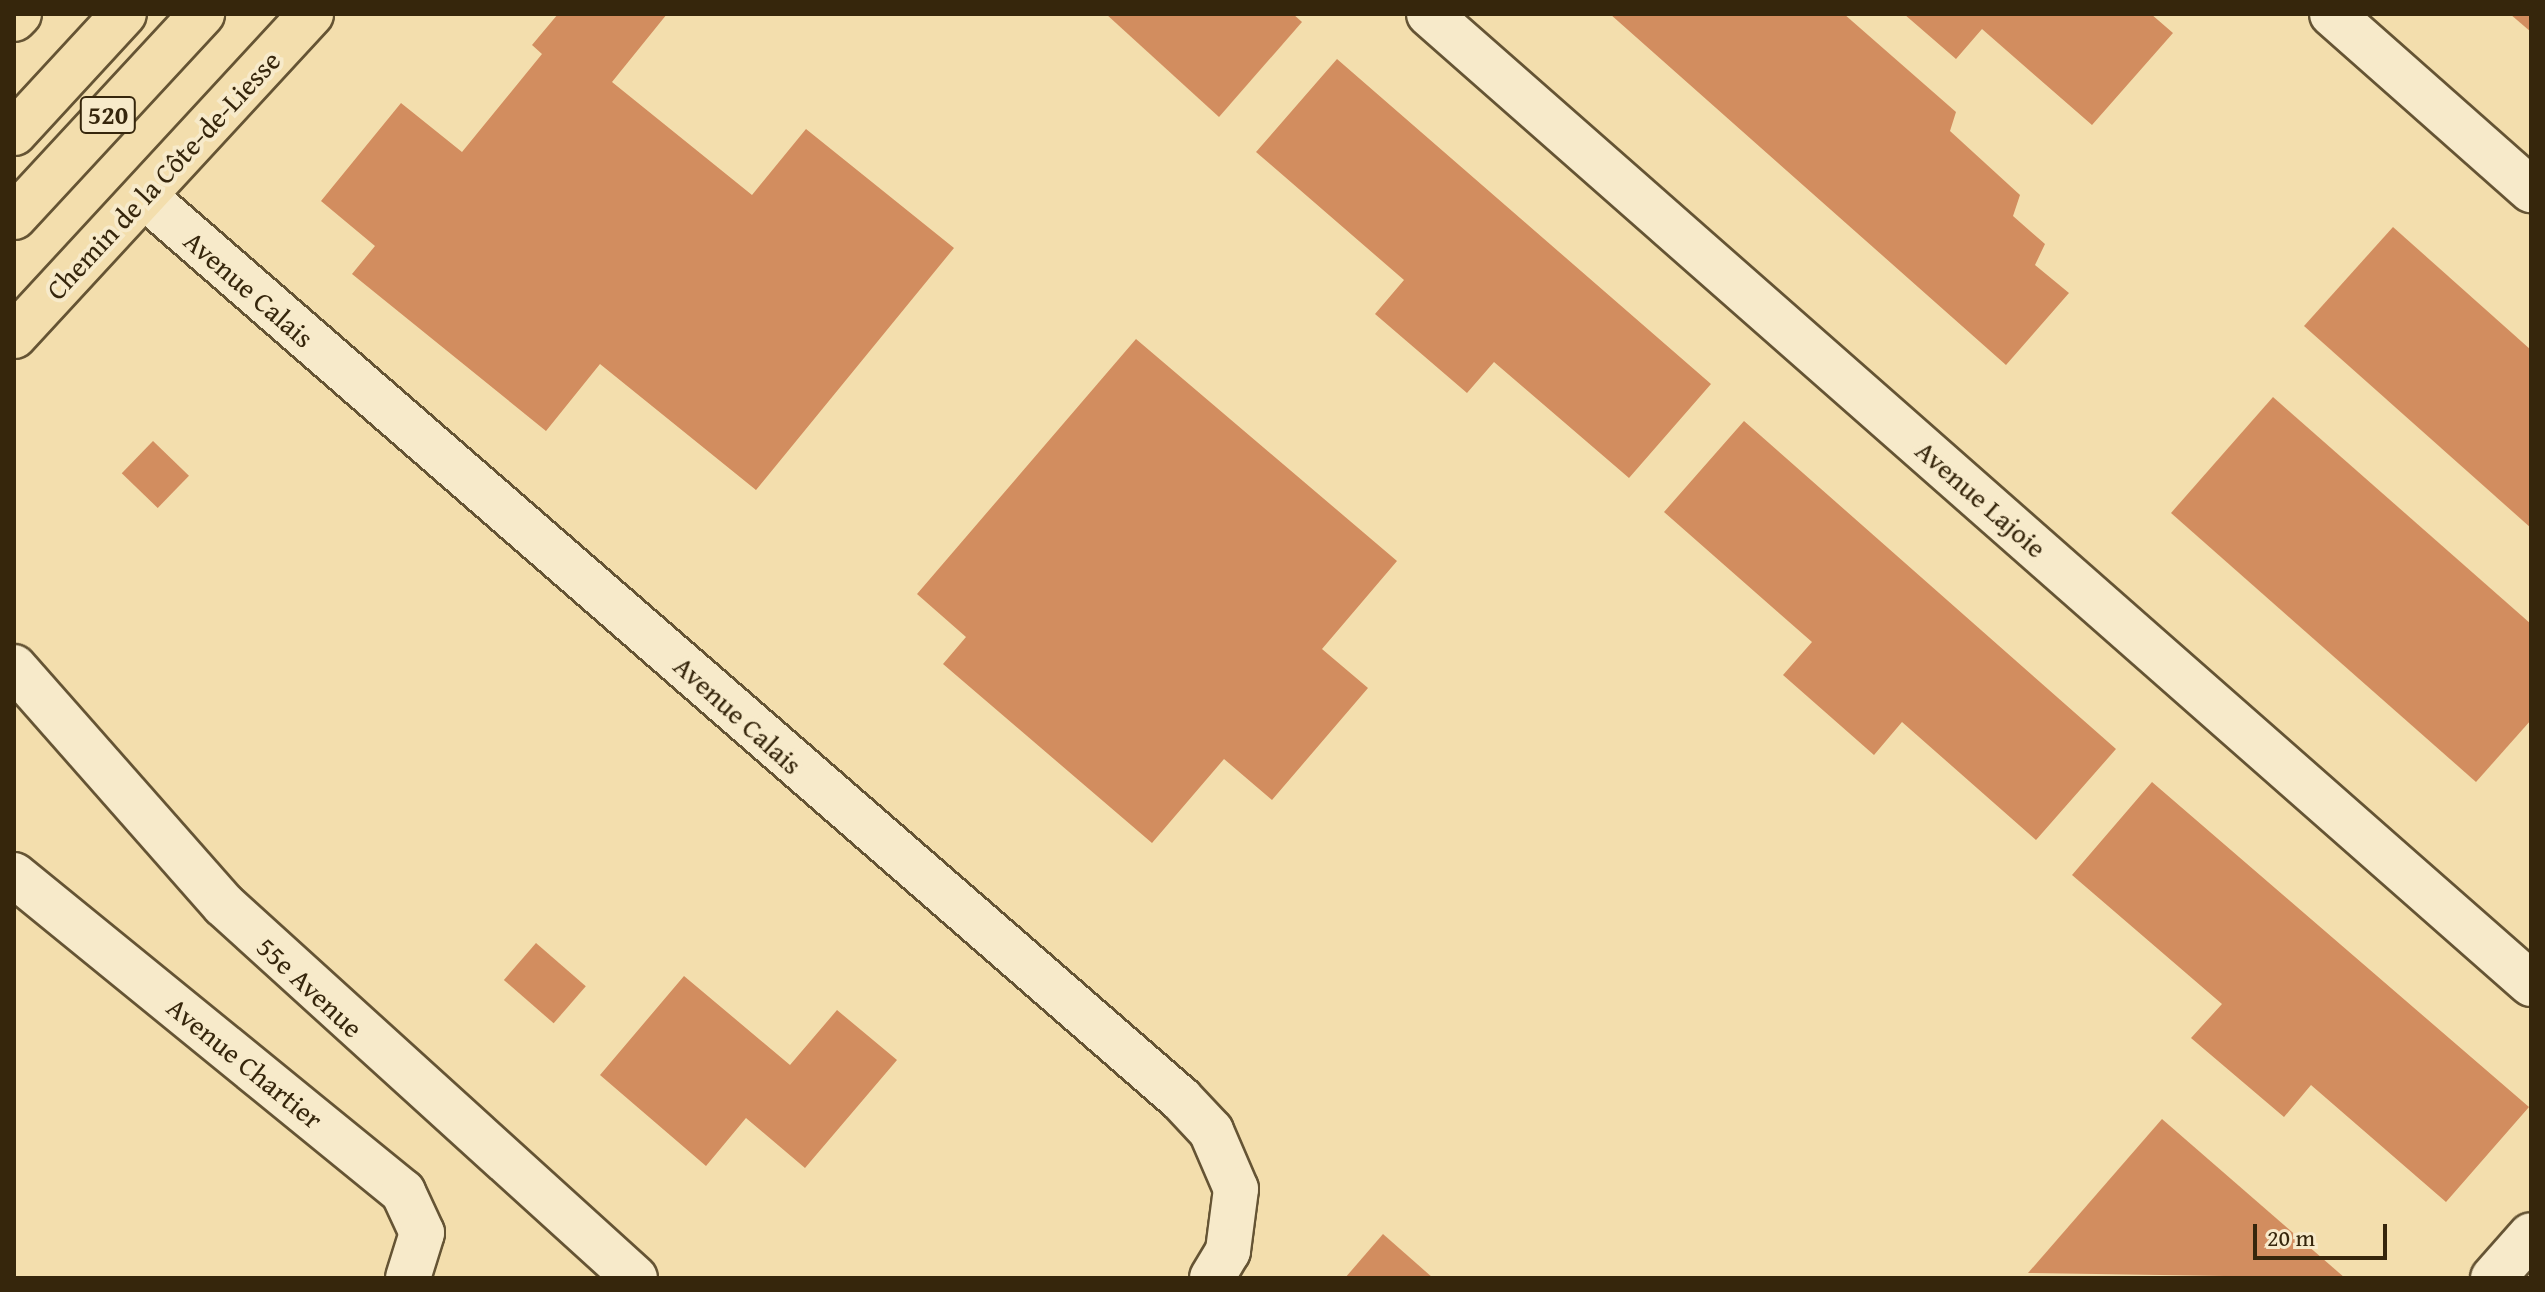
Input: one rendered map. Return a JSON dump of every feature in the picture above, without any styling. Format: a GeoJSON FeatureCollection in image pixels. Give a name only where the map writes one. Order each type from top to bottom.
{"type":"FeatureCollection","features":[{"type":"Feature","properties":{"kind":"main road"},"geometry":{"type":"LineString","coordinates":[[14,19],[19,14]]}},
{"type":"Feature","properties":{"kind":"main road","name":"520"},"geometry":{"type":"LineString","coordinates":[[14,133],[124,14]]}},
{"type":"Feature","properties":{"kind":"main road","name":"520"},"geometry":{"type":"LineString","coordinates":[[14,217],[202,14]]}},
{"type":"Feature","properties":{"kind":"main road","name":"Chemin de la Côte-de-Liesse"},"geometry":{"type":"LineString","coordinates":[[14,336],[311,14]]}},
{"type":"Feature","properties":{"kind":"street","name":"Avenue Lajoie"},"geometry":{"type":"LineString","coordinates":[[1429,14],[2531,984]]}},
{"type":"Feature","properties":{"kind":"street"},"geometry":{"type":"LineString","coordinates":[[2332,14],[2531,190]]}},
{"type":"Feature","properties":{"kind":"street","name":"Avenue Calais"},"geometry":{"type":"LineString","coordinates":[[144,196],[1181,1099],[1227,1157],[1236,1189],[1228,1251],[1212,1278]]}},
{"type":"Feature","properties":{"kind":"street","name":"55e Avenue"},"geometry":{"type":"LineString","coordinates":[[14,667],[224,905],[635,1278]]}},
{"type":"Feature","properties":{"kind":"street","name":"Avenue Chartier"},"geometry":{"type":"LineString","coordinates":[[14,875],[403,1192],[422,1233],[408,1278]]}},
{"type":"Feature","properties":{"kind":"street"},"geometry":{"type":"LineString","coordinates":[[2493,1278],[2531,1235]]}},
{"type":"Feature","properties":{"kind":"building"},"geometry":{"type":"Polygon","coordinates":[[[558,14],[667,14],[612,82],[752,195],[806,129],[954,248],[756,490],[600,364],[546,431],[352,274],[375,246],[321,201],[401,103],[462,152],[542,54],[532,45],[558,14]]]}},
{"type":"Feature","properties":{"kind":"building"},"geometry":{"type":"Polygon","coordinates":[[[1106,14],[1293,14],[1302,22],[1219,117],[1106,14]]]}},
{"type":"Feature","properties":{"kind":"building"},"geometry":{"type":"Polygon","coordinates":[[[1610,14],[1844,14],[1956,112],[1950,131],[2020,195],[2013,216],[2045,244],[2035,265],[2069,293],[2006,365],[1610,14]]]}},
{"type":"Feature","properties":{"kind":"building"},"geometry":{"type":"Polygon","coordinates":[[[1904,14],[2151,14],[2173,33],[2092,125],[1982,29],[1956,59],[1904,14]]]}},
{"type":"Feature","properties":{"kind":"building"},"geometry":{"type":"Polygon","coordinates":[[[2510,14],[2531,14],[2531,32],[2510,14]]]}},
{"type":"Feature","properties":{"kind":"building"},"geometry":{"type":"Polygon","coordinates":[[[1337,59],[1711,384],[1629,478],[1494,362],[1467,393],[1375,314],[1404,280],[1256,152],[1337,59]]]}},
{"type":"Feature","properties":{"kind":"building"},"geometry":{"type":"Polygon","coordinates":[[[2393,227],[2531,350],[2531,528],[2304,326],[2393,227]]]}},
{"type":"Feature","properties":{"kind":"building"},"geometry":{"type":"Polygon","coordinates":[[[1136,339],[1397,561],[1322,649],[1368,688],[1272,800],[1224,759],[1152,843],[943,664],[966,637],[917,594],[1136,339]]]}},
{"type":"Feature","properties":{"kind":"building"},"geometry":{"type":"Polygon","coordinates":[[[2273,397],[2531,624],[2531,720],[2476,782],[2171,513],[2273,397]]]}},
{"type":"Feature","properties":{"kind":"building"},"geometry":{"type":"Polygon","coordinates":[[[1744,421],[2116,749],[2036,840],[1902,722],[1874,755],[1783,675],[1812,642],[1664,512],[1744,421]]]}},
{"type":"Feature","properties":{"kind":"building"},"geometry":{"type":"Polygon","coordinates":[[[153,441],[189,476],[158,508],[122,473],[153,441]]]}},
{"type":"Feature","properties":{"kind":"building"},"geometry":{"type":"Polygon","coordinates":[[[2152,782],[2529,1107],[2446,1202],[2311,1085],[2284,1117],[2191,1038],[2222,1004],[2072,875],[2152,782]]]}},
{"type":"Feature","properties":{"kind":"building"},"geometry":{"type":"Polygon","coordinates":[[[536,943],[586,986],[554,1023],[504,980],[536,943]]]}},
{"type":"Feature","properties":{"kind":"building"},"geometry":{"type":"Polygon","coordinates":[[[684,976],[790,1065],[837,1010],[897,1060],[805,1168],[746,1118],[706,1166],[600,1075],[684,976]]]}},
{"type":"Feature","properties":{"kind":"building"},"geometry":{"type":"Polygon","coordinates":[[[2162,1119],[2345,1278],[2028,1273],[2162,1119]]]}},
{"type":"Feature","properties":{"kind":"building"},"geometry":{"type":"Polygon","coordinates":[[[1383,1234],[1433,1278],[1345,1278],[1383,1234]]]}}]}
